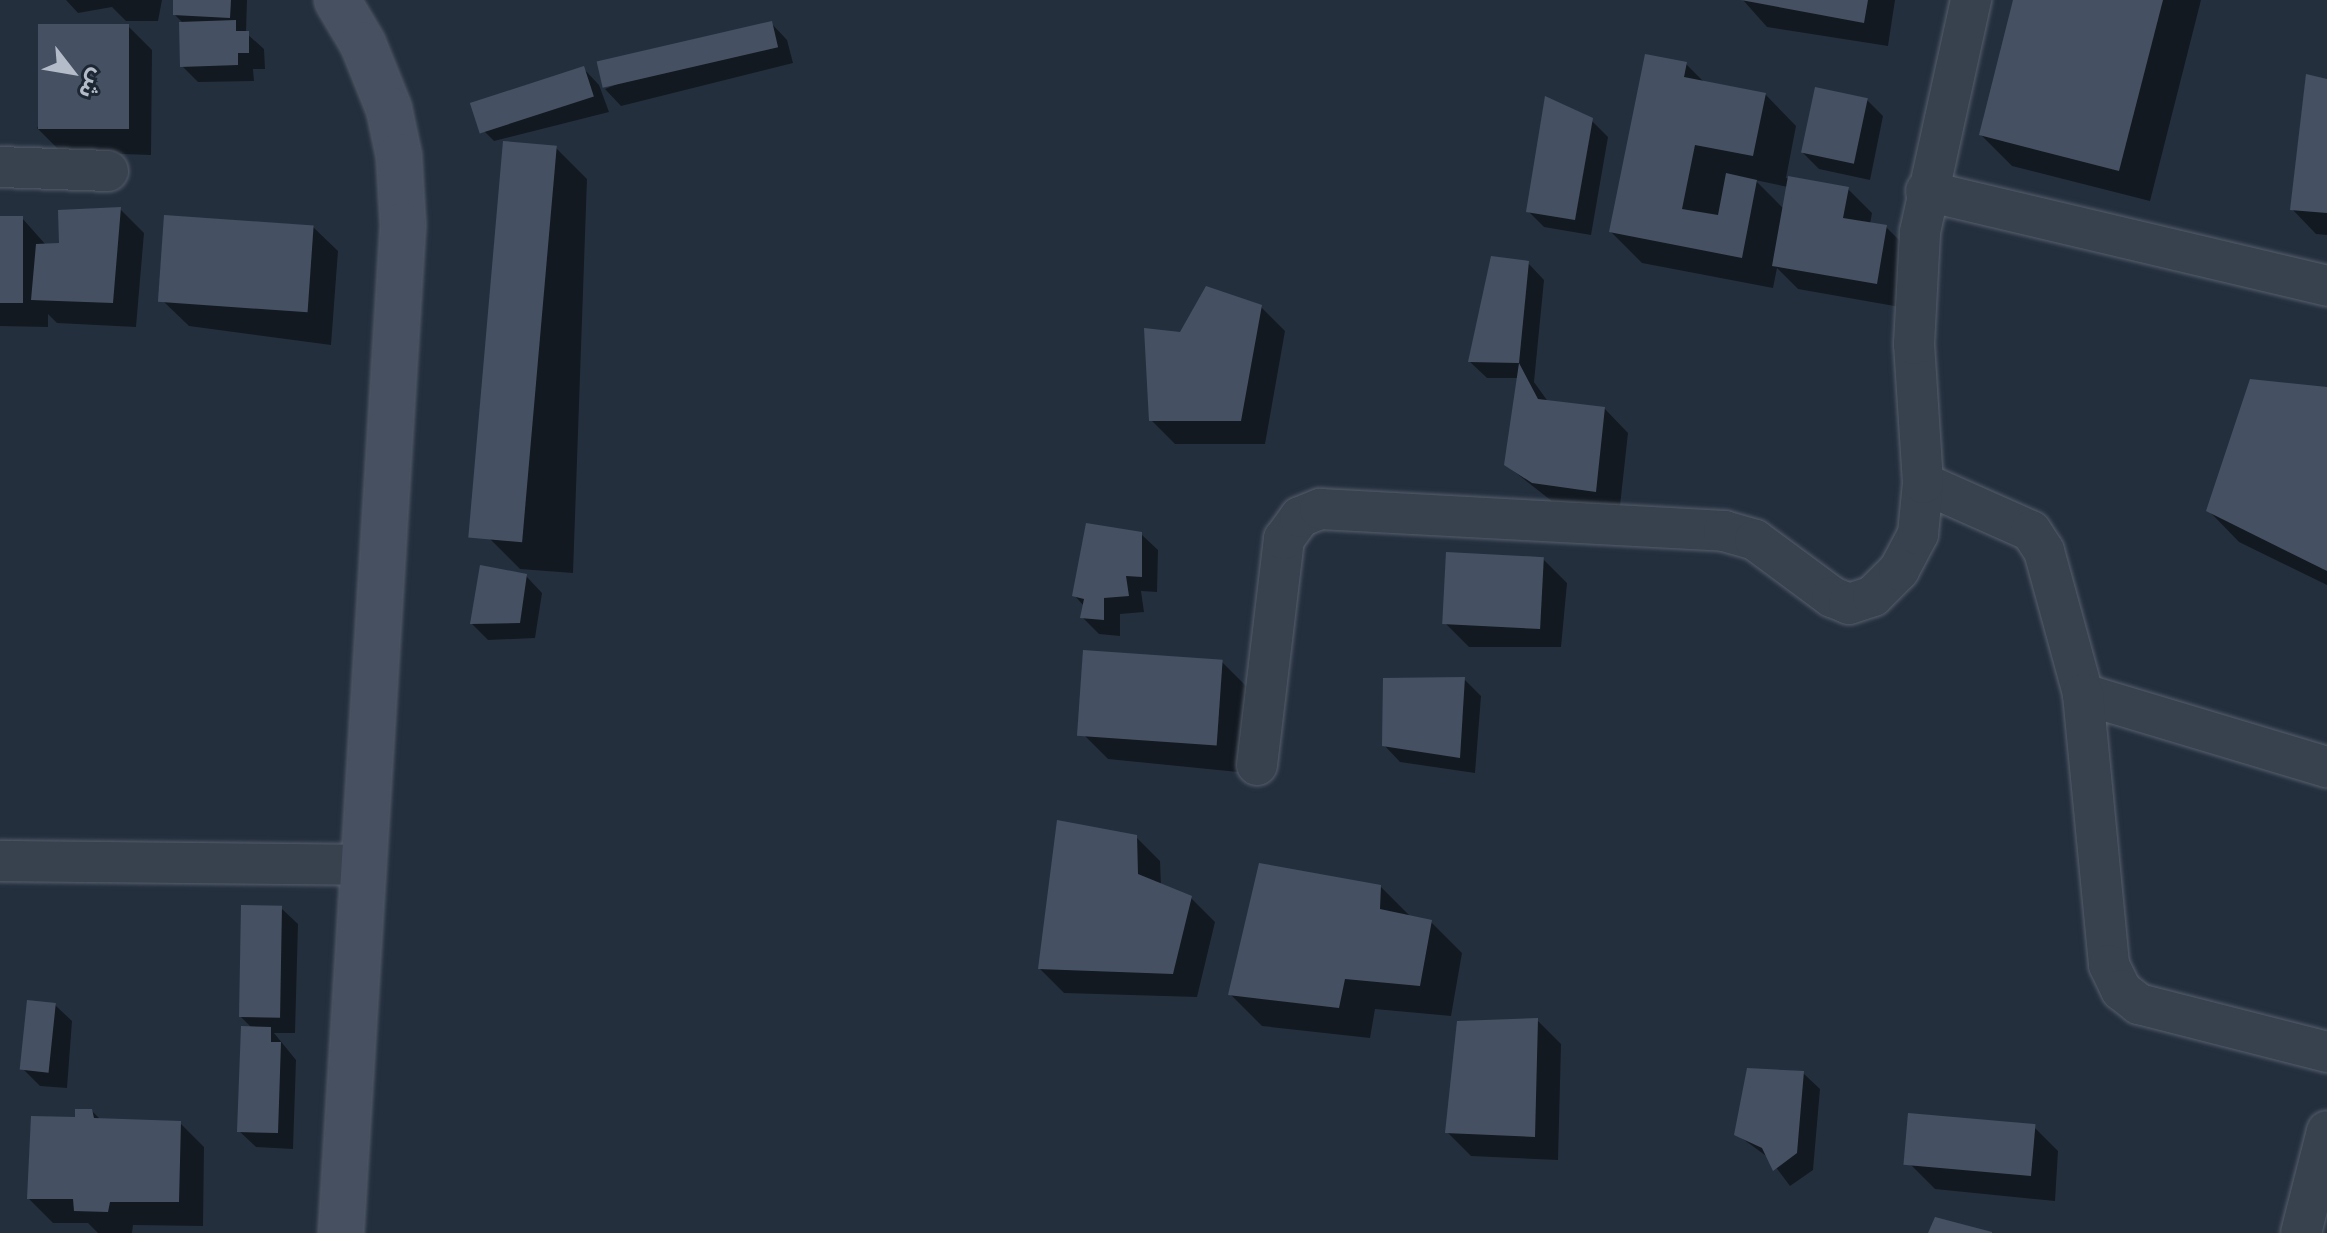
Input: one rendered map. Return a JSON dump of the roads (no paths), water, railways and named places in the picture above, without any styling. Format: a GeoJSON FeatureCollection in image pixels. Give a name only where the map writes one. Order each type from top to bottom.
{"type":"FeatureCollection","features":[{"type":"Feature","properties":{"kind":"street"},"geometry":{"type":"LineString","coordinates":[[337,0],[363,44],[389,109],[399,156],[403,213],[341,1233]]}},
{"type":"Feature","properties":{"kind":"street"},"geometry":{"type":"LineString","coordinates":[[1257,765],[1283,544],[1293,524],[1310,512],[1355,507],[1724,531],[1755,540],[1832,597],[1849,604],[1873,596],[1904,562],[1918,534],[1923,483],[1914,344],[1926,191],[1971,0]]}},
{"type":"Feature","properties":{"kind":"street"},"geometry":{"type":"LineString","coordinates":[[0,167],[108,171]]}},
{"type":"Feature","properties":{"kind":"street"},"geometry":{"type":"LineString","coordinates":[[1926,191],[2327,286]]}},
{"type":"Feature","properties":{"kind":"street"},"geometry":{"type":"LineString","coordinates":[[1923,483],[2031,531],[2044,551],[2083,694],[2109,965],[2121,990],[2139,1004],[2327,1052]]}},
{"type":"Feature","properties":{"kind":"street"},"geometry":{"type":"LineString","coordinates":[[2083,694],[2327,767]]}},
{"type":"Feature","properties":{"kind":"street"},"geometry":{"type":"LineString","coordinates":[[0,861],[362,865]]}},
{"type":"Feature","properties":{"kind":"street"},"geometry":{"type":"LineString","coordinates":[[2301,1233],[2327,1131]]}}]}
